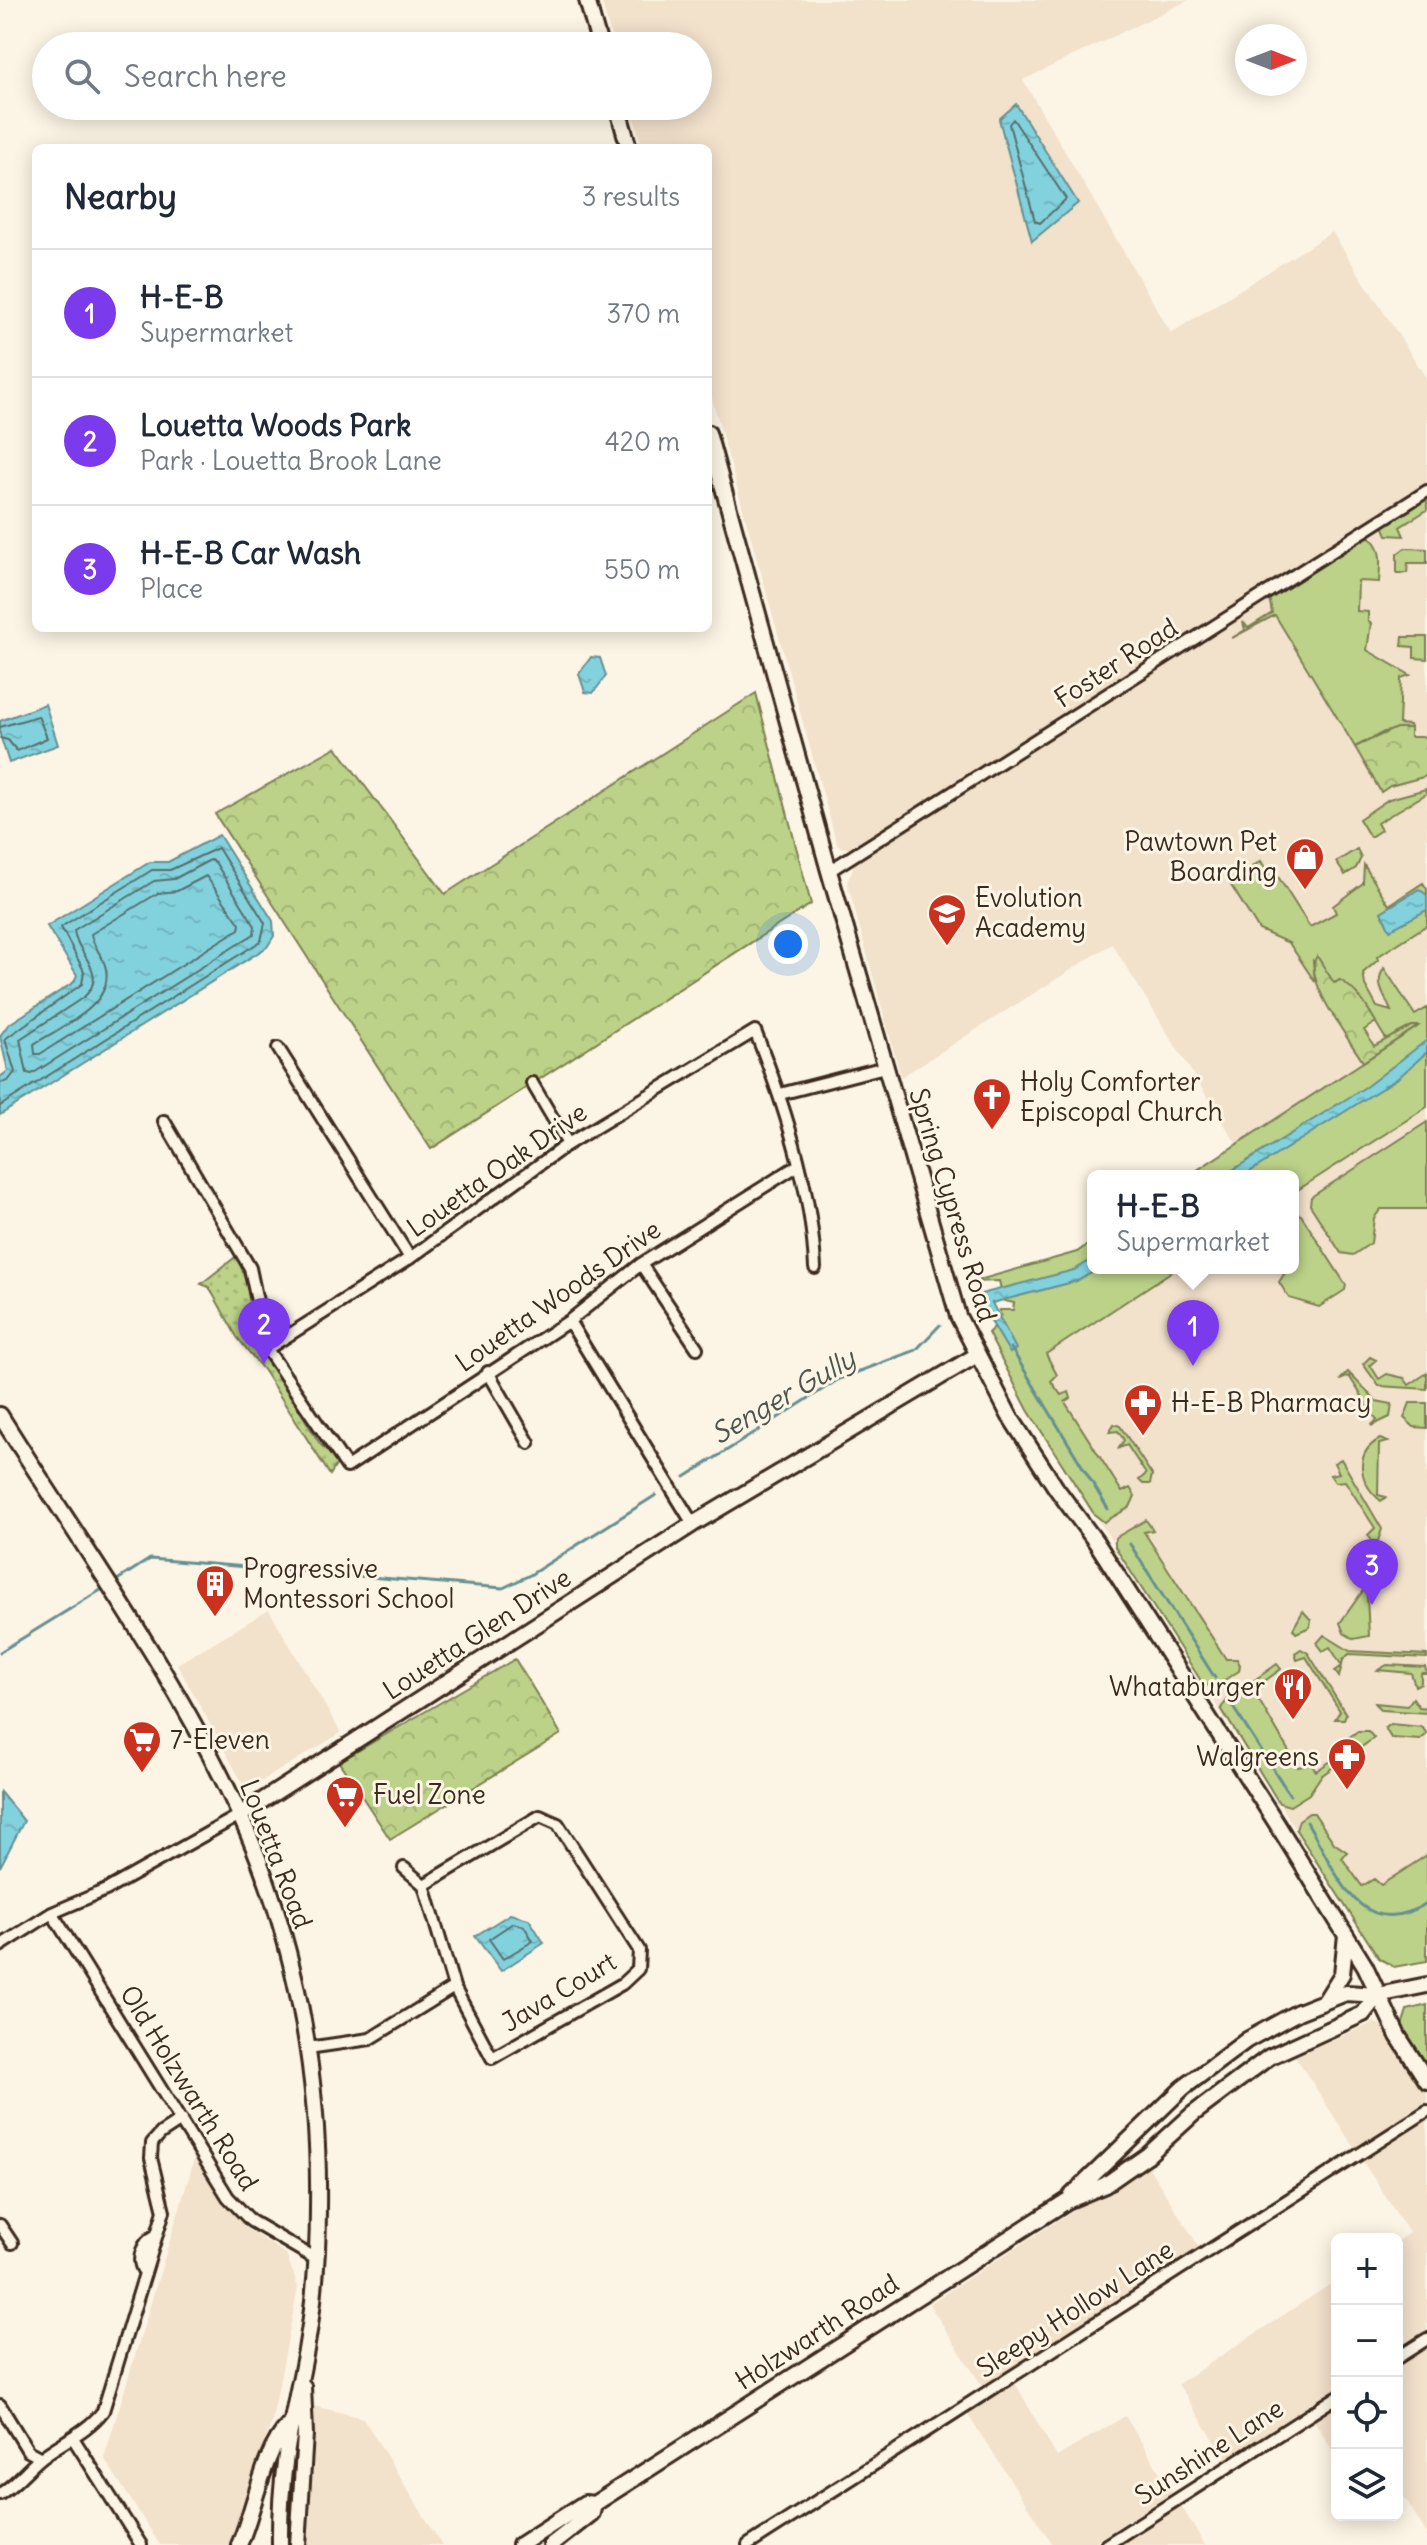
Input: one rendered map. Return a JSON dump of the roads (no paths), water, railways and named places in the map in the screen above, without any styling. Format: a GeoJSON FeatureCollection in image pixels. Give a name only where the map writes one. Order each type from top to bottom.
{"type":"FeatureCollection","features":[{"type":"Feature","properties":{"kind":"main road"},"geometry":{"type":"LineString","coordinates":[[587,0],[596,32]]}},
{"type":"Feature","properties":{"kind":"main road"},"geometry":{"type":"LineString","coordinates":[[621,120],[628,144]]}},
{"type":"Feature","properties":{"kind":"main road","name":"Spring Cypress Road"},"geometry":{"type":"LineString","coordinates":[[712,447],[829,871],[958,1316],[977,1355],[1056,1488],[1096,1542],[1346,1935],[1427,2081]]}},
{"type":"Feature","properties":{"kind":"main road","name":"Louetta Glen Drive"},"geometry":{"type":"LineString","coordinates":[[240,1815],[693,1524],[977,1355]]}},
{"type":"Feature","properties":{"kind":"main road","name":"Louetta Road"},"geometry":{"type":"LineString","coordinates":[[0,1415],[207,1749],[240,1815],[294,1974],[308,2048],[318,2175],[316,2259],[303,2369],[288,2426],[280,2545]]}},
{"type":"Feature","properties":{"kind":"main road"},"geometry":{"type":"LineString","coordinates":[[1325,2001],[1342,1974],[1346,1935]]}},
{"type":"Feature","properties":{"kind":"main road","name":"Holzwarth Road"},"geometry":{"type":"LineString","coordinates":[[1067,2201],[1183,2088],[1247,2040],[1346,1993],[1378,1995],[1427,1985]]}},
{"type":"Feature","properties":{"kind":"main road","name":"Holzwarth Road"},"geometry":{"type":"LineString","coordinates":[[520,2545],[585,2503],[594,2504],[1067,2201],[1105,2185],[1148,2155],[1193,2114],[1269,2057],[1363,2014],[1378,1995]]}},
{"type":"Feature","properties":{"kind":"main road","name":"Louetta Road"},"geometry":{"type":"LineString","coordinates":[[298,2545],[305,2434],[303,2369]]}},
{"type":"Feature","properties":{"kind":"main road"},"geometry":{"type":"LineString","coordinates":[[239,2545],[252,2515],[276,2437],[288,2426]]}},
{"type":"Feature","properties":{"kind":"main road","name":"Holzwarth Road"},"geometry":{"type":"LineString","coordinates":[[551,2545],[592,2513],[594,2504]]}},
{"type":"Feature","properties":{"kind":"street","name":"Foster Road"},"geometry":{"type":"LineString","coordinates":[[829,871],[1427,491]]}},
{"type":"Feature","properties":{"kind":"street","name":"Louetta Oak Drive"},"geometry":{"type":"LineString","coordinates":[[267,1349],[410,1258],[568,1144],[755,1031],[780,1094]]}},
{"type":"Feature","properties":{"kind":"street"},"geometry":{"type":"LineString","coordinates":[[278,1048],[410,1258]]}},
{"type":"Feature","properties":{"kind":"street"},"geometry":{"type":"LineString","coordinates":[[815,1268],[814,1233],[780,1094],[885,1067]]}},
{"type":"Feature","properties":{"kind":"street"},"geometry":{"type":"LineString","coordinates":[[532,1083],[568,1144]]}},
{"type":"Feature","properties":{"kind":"street"},"geometry":{"type":"LineString","coordinates":[[164,1121],[250,1268],[267,1349]]}},
{"type":"Feature","properties":{"kind":"street","name":"Louetta Woods Drive"},"geometry":{"type":"LineString","coordinates":[[267,1349],[347,1467],[569,1321],[641,1264],[797,1166]]}},
{"type":"Feature","properties":{"kind":"street"},"geometry":{"type":"LineString","coordinates":[[641,1264],[697,1348]]}},
{"type":"Feature","properties":{"kind":"street"},"geometry":{"type":"LineString","coordinates":[[569,1321],[693,1524]]}},
{"type":"Feature","properties":{"kind":"street"},"geometry":{"type":"LineString","coordinates":[[488,1372],[529,1443]]}},
{"type":"Feature","properties":{"kind":"street","name":"Louetta Glen Drive"},"geometry":{"type":"LineString","coordinates":[[0,1946],[52,1913],[106,1890],[240,1815]]}},
{"type":"Feature","properties":{"kind":"street","name":"Java Court"},"geometry":{"type":"LineString","coordinates":[[424,1885],[540,1816],[558,1824],[639,1950],[638,1969],[622,1984],[492,2058],[454,1987]]}},
{"type":"Feature","properties":{"kind":"street"},"geometry":{"type":"LineString","coordinates":[[308,2048],[370,2039],[454,1987],[424,1885],[404,1868]]}},
{"type":"Feature","properties":{"kind":"street","name":"Old Holzwarth Road"},"geometry":{"type":"LineString","coordinates":[[52,1913],[242,2213],[316,2259]]}},
{"type":"Feature","properties":{"kind":"street","name":"Sleepy Hollow Lane"},"geometry":{"type":"LineString","coordinates":[[748,2545],[1427,2111]]}},
{"type":"Feature","properties":{"kind":"street"},"geometry":{"type":"LineString","coordinates":[[0,2494],[103,2411],[143,2270],[148,2267],[164,2211],[151,2158],[152,2143],[181,2120]]}},
{"type":"Feature","properties":{"kind":"street"},"geometry":{"type":"LineString","coordinates":[[0,2225],[12,2243]]}},
{"type":"Feature","properties":{"kind":"street"},"geometry":{"type":"LineString","coordinates":[[1403,2354],[1427,2339]]}},
{"type":"Feature","properties":{"kind":"street","name":"Sunshine Lane"},"geometry":{"type":"LineString","coordinates":[[1106,2545],[1331,2401]]}},
{"type":"Feature","properties":{"kind":"street"},"geometry":{"type":"LineString","coordinates":[[0,2405],[28,2451],[41,2458]]}},
{"type":"Feature","properties":{"kind":"street"},"geometry":{"type":"LineString","coordinates":[[73,2438],[141,2545]]}},
{"type":"Feature","properties":{"kind":"water"},"geometry":{"type":"Polygon","coordinates":[[[1016,104],[1078,203],[1032,241],[999,119],[1016,104]]]}},
{"type":"Feature","properties":{"kind":"water"},"geometry":{"type":"Polygon","coordinates":[[[591,657],[600,658],[606,676],[593,693],[585,692],[579,674],[591,657]]]}},
{"type":"Feature","properties":{"kind":"water"},"geometry":{"type":"Polygon","coordinates":[[[45,704],[58,745],[9,763],[0,735],[0,721],[45,704]]]}},
{"type":"Feature","properties":{"kind":"water"},"geometry":{"type":"Polygon","coordinates":[[[219,835],[273,921],[274,936],[267,947],[0,1115],[0,1077],[8,1071],[0,1036],[8,1025],[74,982],[77,975],[47,926],[150,862],[168,862],[219,835]]]}},
{"type":"Feature","properties":{"kind":"water"},"geometry":{"type":"Polygon","coordinates":[[[1419,889],[1427,895],[1427,910],[1390,930],[1381,912],[1419,889]]]}},
{"type":"Feature","properties":{"kind":"water"},"geometry":{"type":"Polygon","coordinates":[[[1427,1040],[1427,1052],[1398,1078],[1252,1170],[1233,1170],[1367,1086],[1427,1040]]]}},
{"type":"Feature","properties":{"kind":"water"},"geometry":{"type":"Polygon","coordinates":[[[1087,1262],[1089,1274],[1077,1281],[992,1303],[1016,1349],[1010,1353],[986,1313],[981,1294],[1074,1270],[1087,1262]]]}},
{"type":"Feature","properties":{"kind":"water"},"geometry":{"type":"Polygon","coordinates":[[[0,1792],[24,1821],[0,1867],[0,1792]]]}},
{"type":"Feature","properties":{"kind":"water"},"geometry":{"type":"Polygon","coordinates":[[[510,1914],[529,1919],[544,1943],[501,1971],[475,1936],[510,1914]]]}},
{"type":"Feature","properties":{"kind":"waterway","name":"Senger Gully"},"geometry":{"type":"LineString","coordinates":[[685,1477],[839,1379],[916,1350],[940,1325]]}},
{"type":"Feature","properties":{"kind":"waterway"},"geometry":{"type":"LineString","coordinates":[[1011,1348],[1108,1509]]}},
{"type":"Feature","properties":{"kind":"waterway","name":"Senger Gully"},"geometry":{"type":"LineString","coordinates":[[114,1582],[150,1559],[503,1588],[530,1575],[656,1495]]}},
{"type":"Feature","properties":{"kind":"waterway"},"geometry":{"type":"LineString","coordinates":[[1130,1544],[1215,1678]]}},
{"type":"Feature","properties":{"kind":"waterway","name":"Senger Gully"},"geometry":{"type":"LineString","coordinates":[[0,1652],[104,1588]]}},
{"type":"Feature","properties":{"kind":"waterway"},"geometry":{"type":"LineString","coordinates":[[1231,1704],[1290,1795]]}},
{"type":"Feature","properties":{"kind":"waterway"},"geometry":{"type":"LineString","coordinates":[[1307,1822],[1340,1880],[1352,1897],[1367,1909],[1384,1915],[1404,1914],[1427,1903]]}},
{"type":"Feature","properties":{"kind":"place","name":"Pawtown Pet Boarding"},"geometry":{"type":"Point","coordinates":[1305,891]}},
{"type":"Feature","properties":{"kind":"place","name":"Evolution Academy"},"geometry":{"type":"Point","coordinates":[947,947]}},
{"type":"Feature","properties":{"kind":"place","name":"Holy Comforter Episcopal Church"},"geometry":{"type":"Point","coordinates":[992,1131]}},
{"type":"Feature","properties":{"kind":"place","name":"Louetta Woods Park"},"geometry":{"type":"Point","coordinates":[264,1364]}},
{"type":"Feature","properties":{"kind":"place","name":"H-E-B"},"geometry":{"type":"Point","coordinates":[1193,1366]}},
{"type":"Feature","properties":{"kind":"place","name":"H-E-B Pharmacy"},"geometry":{"type":"Point","coordinates":[1143,1437]}},
{"type":"Feature","properties":{"kind":"place","name":"H-E-B Car Wash"},"geometry":{"type":"Point","coordinates":[1372,1605]}},
{"type":"Feature","properties":{"kind":"place","name":"Progressive Montessori School"},"geometry":{"type":"Point","coordinates":[215,1618]}},
{"type":"Feature","properties":{"kind":"place","name":"Whataburger"},"geometry":{"type":"Point","coordinates":[1293,1721]}},
{"type":"Feature","properties":{"kind":"place","name":"7-Eleven"},"geometry":{"type":"Point","coordinates":[142,1774]}},
{"type":"Feature","properties":{"kind":"place","name":"Walgreens"},"geometry":{"type":"Point","coordinates":[1347,1791]}},
{"type":"Feature","properties":{"kind":"place","name":"Fuel Zone"},"geometry":{"type":"Point","coordinates":[345,1829]}}]}
